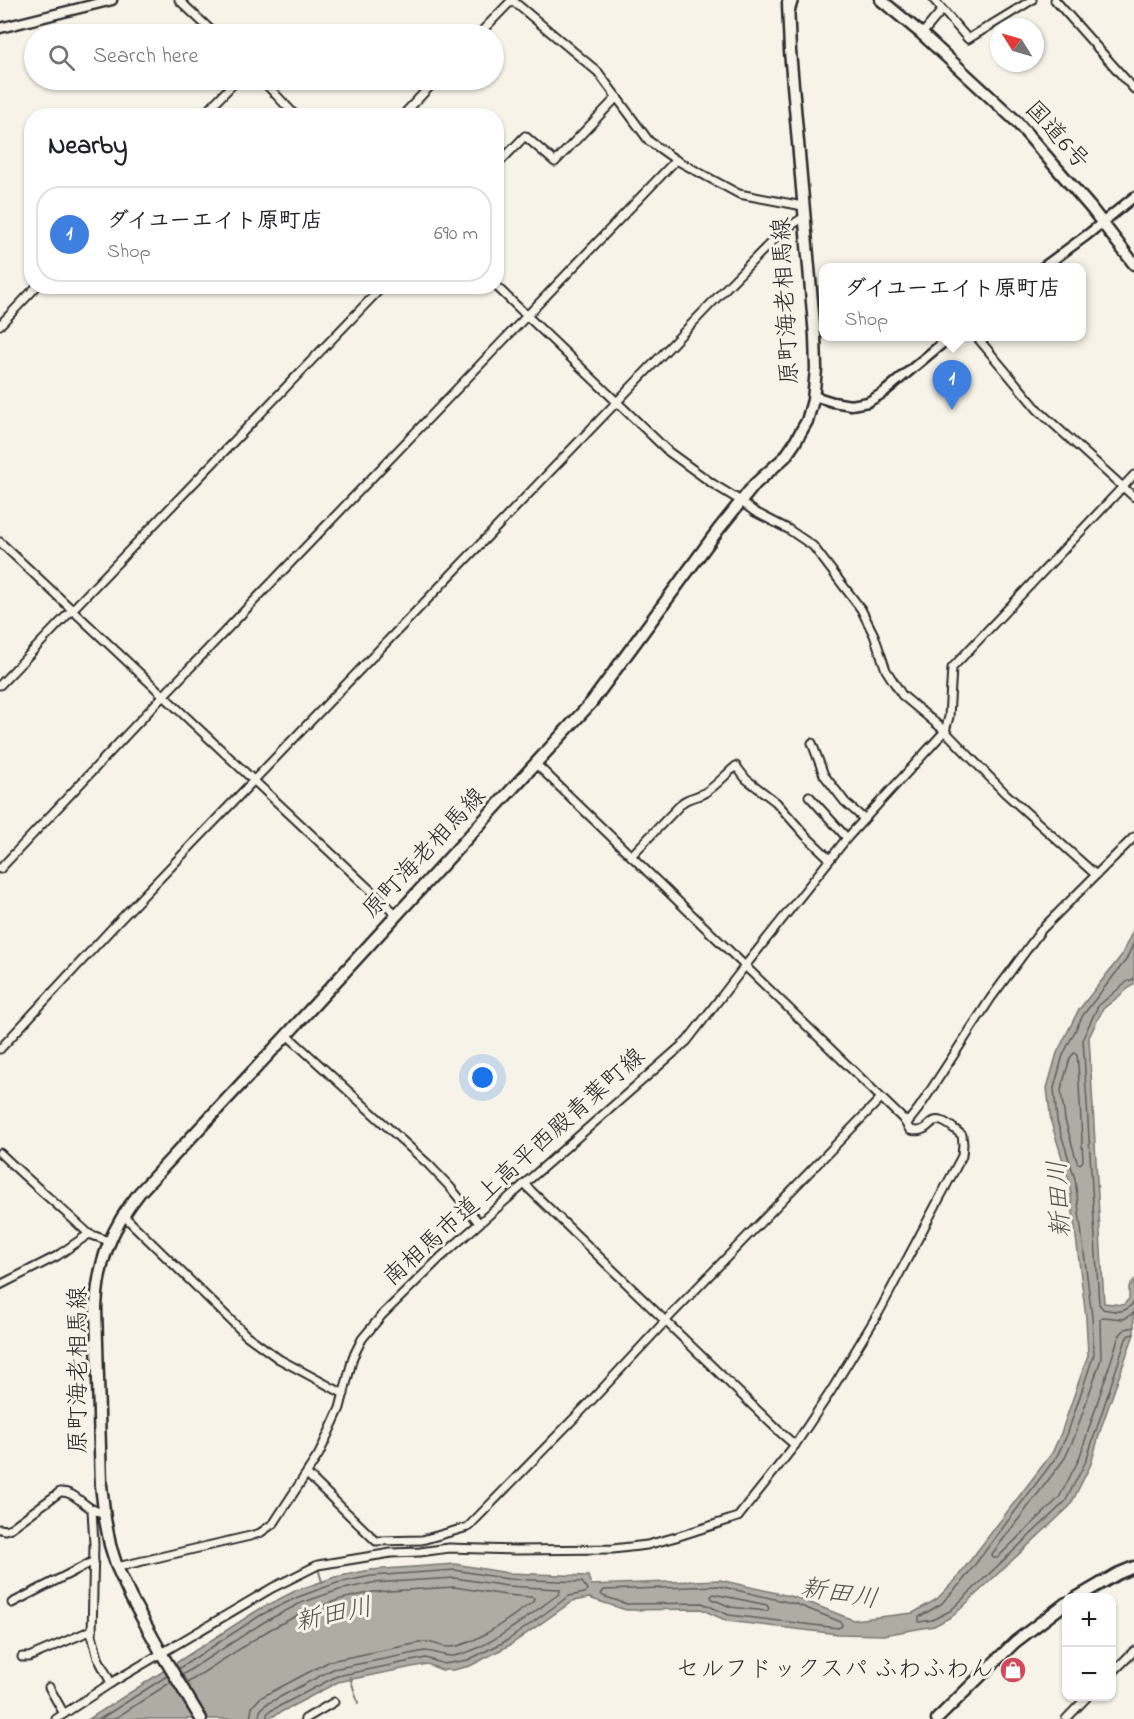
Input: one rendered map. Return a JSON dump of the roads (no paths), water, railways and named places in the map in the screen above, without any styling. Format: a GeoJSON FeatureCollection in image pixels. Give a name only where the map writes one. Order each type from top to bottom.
{"type":"FeatureCollection","features":[{"type":"Feature","properties":{"kind":"main road","name":"国道6号"},"geometry":{"type":"LineString","coordinates":[[881,0],[922,34],[1015,120],[1050,159],[1134,264]]}},
{"type":"Feature","properties":{"kind":"main road","name":"原町海老相馬線"},"geometry":{"type":"LineString","coordinates":[[201,1719],[131,1598],[110,1545],[100,1473],[96,1308],[100,1274],[109,1241],[123,1215],[140,1192],[536,764],[603,688],[680,580],[755,484],[785,457],[807,421],[814,396],[815,336],[790,51],[790,3]]}},
{"type":"Feature","properties":{"kind":"main road"},"geometry":{"type":"LineString","coordinates":[[1085,1593],[1134,1567]]}},
{"type":"Feature","properties":{"kind":"main road"},"geometry":{"type":"LineString","coordinates":[[937,1719],[1015,1642],[1062,1606]]}},
{"type":"Feature","properties":{"kind":"street"},"geometry":{"type":"LineString","coordinates":[[0,28],[112,0]]}},
{"type":"Feature","properties":{"kind":"street"},"geometry":{"type":"LineString","coordinates":[[178,0],[204,24]]}},
{"type":"Feature","properties":{"kind":"street"},"geometry":{"type":"LineString","coordinates":[[489,24],[512,0],[598,72],[649,141],[676,160],[739,194],[803,206]]}},
{"type":"Feature","properties":{"kind":"street"},"geometry":{"type":"LineString","coordinates":[[934,0],[968,39],[1032,0]]}},
{"type":"Feature","properties":{"kind":"street"},"geometry":{"type":"LineString","coordinates":[[1055,0],[1134,89]]}},
{"type":"Feature","properties":{"kind":"street"},"geometry":{"type":"LineString","coordinates":[[922,34],[942,10]]}},
{"type":"Feature","properties":{"kind":"street"},"geometry":{"type":"LineString","coordinates":[[210,108],[227,90]]}},
{"type":"Feature","properties":{"kind":"street"},"geometry":{"type":"LineString","coordinates":[[271,90],[288,108]]}},
{"type":"Feature","properties":{"kind":"street"},"geometry":{"type":"LineString","coordinates":[[410,108],[427,90]]}},
{"type":"Feature","properties":{"kind":"street"},"geometry":{"type":"LineString","coordinates":[[504,158],[525,136],[555,162],[617,96]]}},
{"type":"Feature","properties":{"kind":"street"},"geometry":{"type":"LineString","coordinates":[[0,869],[162,696],[676,160]]}},
{"type":"Feature","properties":{"kind":"street"},"geometry":{"type":"LineString","coordinates":[[1048,263],[1134,197]]}},
{"type":"Feature","properties":{"kind":"street"},"geometry":{"type":"LineString","coordinates":[[0,1049],[115,925],[617,402],[782,232],[804,217]]}},
{"type":"Feature","properties":{"kind":"street"},"geometry":{"type":"LineString","coordinates":[[0,325],[29,294]]}},
{"type":"Feature","properties":{"kind":"street"},"geometry":{"type":"LineString","coordinates":[[0,685],[374,294]]}},
{"type":"Feature","properties":{"kind":"street"},"geometry":{"type":"LineString","coordinates":[[504,294],[669,452],[712,484],[813,546],[861,609],[874,635],[886,670],[897,689],[945,731],[1005,793],[1096,875]]}},
{"type":"Feature","properties":{"kind":"street"},"geometry":{"type":"LineString","coordinates":[[814,396],[851,405],[868,402],[883,393],[945,341]]}},
{"type":"Feature","properties":{"kind":"street"},"geometry":{"type":"LineString","coordinates":[[980,341],[1038,410],[1134,496]]}},
{"type":"Feature","properties":{"kind":"street"},"geometry":{"type":"LineString","coordinates":[[945,731],[949,717],[952,668],[1134,476]]}},
{"type":"Feature","properties":{"kind":"street"},"geometry":{"type":"LineString","coordinates":[[0,542],[397,915]]}},
{"type":"Feature","properties":{"kind":"street","name":"南相馬市道 上高平西殿青葉町線"},"geometry":{"type":"LineString","coordinates":[[117,1567],[260,1533],[274,1523],[307,1474],[328,1437],[340,1408],[353,1357],[375,1323],[423,1273],[687,1041],[847,838],[945,731]]}},
{"type":"Feature","properties":{"kind":"street"},"geometry":{"type":"LineString","coordinates":[[812,743],[824,775],[845,802],[864,819]]}},
{"type":"Feature","properties":{"kind":"street"},"geometry":{"type":"LineString","coordinates":[[56,1719],[111,1683],[162,1655],[272,1588],[318,1566],[391,1553],[449,1548],[613,1549],[647,1545],[738,1517],[795,1445],[831,1391],[879,1312],[962,1156],[962,1135],[941,1121],[929,1124],[924,1130],[918,1132],[910,1130],[903,1119],[536,764]]}},
{"type":"Feature","properties":{"kind":"street"},"geometry":{"type":"LineString","coordinates":[[632,856],[683,802],[707,791],[736,765],[746,778],[776,802],[830,859]]}},
{"type":"Feature","properties":{"kind":"street"},"geometry":{"type":"LineString","coordinates":[[809,796],[847,838]]}},
{"type":"Feature","properties":{"kind":"street"},"geometry":{"type":"LineString","coordinates":[[903,1119],[908,1122],[919,1108],[978,1017],[1042,929],[1134,837]]}},
{"type":"Feature","properties":{"kind":"street"},"geometry":{"type":"LineString","coordinates":[[287,1035],[429,1165],[479,1223]]}},
{"type":"Feature","properties":{"kind":"street"},"geometry":{"type":"LineString","coordinates":[[307,1474],[376,1542],[422,1540],[468,1527],[881,1098]]}},
{"type":"Feature","properties":{"kind":"street"},"geometry":{"type":"LineString","coordinates":[[0,1153],[40,1192],[53,1200],[89,1234],[109,1241]]}},
{"type":"Feature","properties":{"kind":"street"},"geometry":{"type":"LineString","coordinates":[[524,1184],[795,1445]]}},
{"type":"Feature","properties":{"kind":"street"},"geometry":{"type":"LineString","coordinates":[[123,1215],[246,1335],[279,1359],[344,1394]]}},
{"type":"Feature","properties":{"kind":"street"},"geometry":{"type":"LineString","coordinates":[[0,1285],[57,1256],[89,1234]]}},
{"type":"Feature","properties":{"kind":"street"},"geometry":{"type":"LineString","coordinates":[[0,1529],[11,1528],[60,1492],[67,1492],[95,1512],[104,1513]]}},
{"type":"Feature","properties":{"kind":"street"},"geometry":{"type":"LineString","coordinates":[[92,1510],[94,1561],[92,1630],[96,1651],[111,1683]]}},
{"type":"Feature","properties":{"kind":"street"},"geometry":{"type":"LineString","coordinates":[[12,1603],[94,1561]]}},
{"type":"Feature","properties":{"kind":"street"},"geometry":{"type":"LineString","coordinates":[[21,1657],[29,1657],[92,1630]]}},
{"type":"Feature","properties":{"kind":"street"},"geometry":{"type":"LineString","coordinates":[[1116,1669],[1134,1651]]}},
{"type":"Feature","properties":{"kind":"street"},"geometry":{"type":"LineString","coordinates":[[49,1687],[64,1714]]}},
{"type":"Feature","properties":{"kind":"street"},"geometry":{"type":"LineString","coordinates":[[1066,1719],[1083,1701]]}},
{"type":"Feature","properties":{"kind":"street"},"geometry":{"type":"LineString","coordinates":[[305,1719],[334,1702]]}},
{"type":"Feature","properties":{"kind":"water","name":"新田川"},"geometry":{"type":"Polygon","coordinates":[[[1134,928],[1134,984],[1103,1009],[1089,1037],[1104,1303],[1123,1305],[1129,1299],[1129,1287],[1134,1280],[1134,1334],[1102,1425],[1091,1464],[1070,1506],[953,1616],[934,1626],[884,1635],[838,1634],[727,1621],[701,1609],[626,1610],[589,1598],[573,1601],[510,1645],[470,1666],[442,1670],[427,1664],[338,1682],[268,1719],[89,1719],[258,1610],[295,1591],[335,1577],[370,1570],[455,1564],[508,1573],[588,1576],[591,1585],[720,1580],[798,1598],[853,1620],[913,1613],[937,1599],[956,1579],[1052,1453],[1088,1355],[1086,1318],[1069,1180],[1051,1122],[1047,1088],[1057,1053],[1078,1011],[1121,956],[1134,928]]]}},
{"type":"Feature","properties":{"kind":"waterway"},"geometry":{"type":"LineString","coordinates":[[318,1568],[322,1582]]}},
{"type":"Feature","properties":{"kind":"waterway"},"geometry":{"type":"LineString","coordinates":[[350,1677],[358,1703]]}},
{"type":"Feature","properties":{"kind":"place","name":"ダイユーエイト原町店"},"geometry":{"type":"Point","coordinates":[952,410]}},
{"type":"Feature","properties":{"kind":"place","name":"セルフドックスパ ふわふわん"},"geometry":{"type":"Point","coordinates":[1013,1670]}}]}
